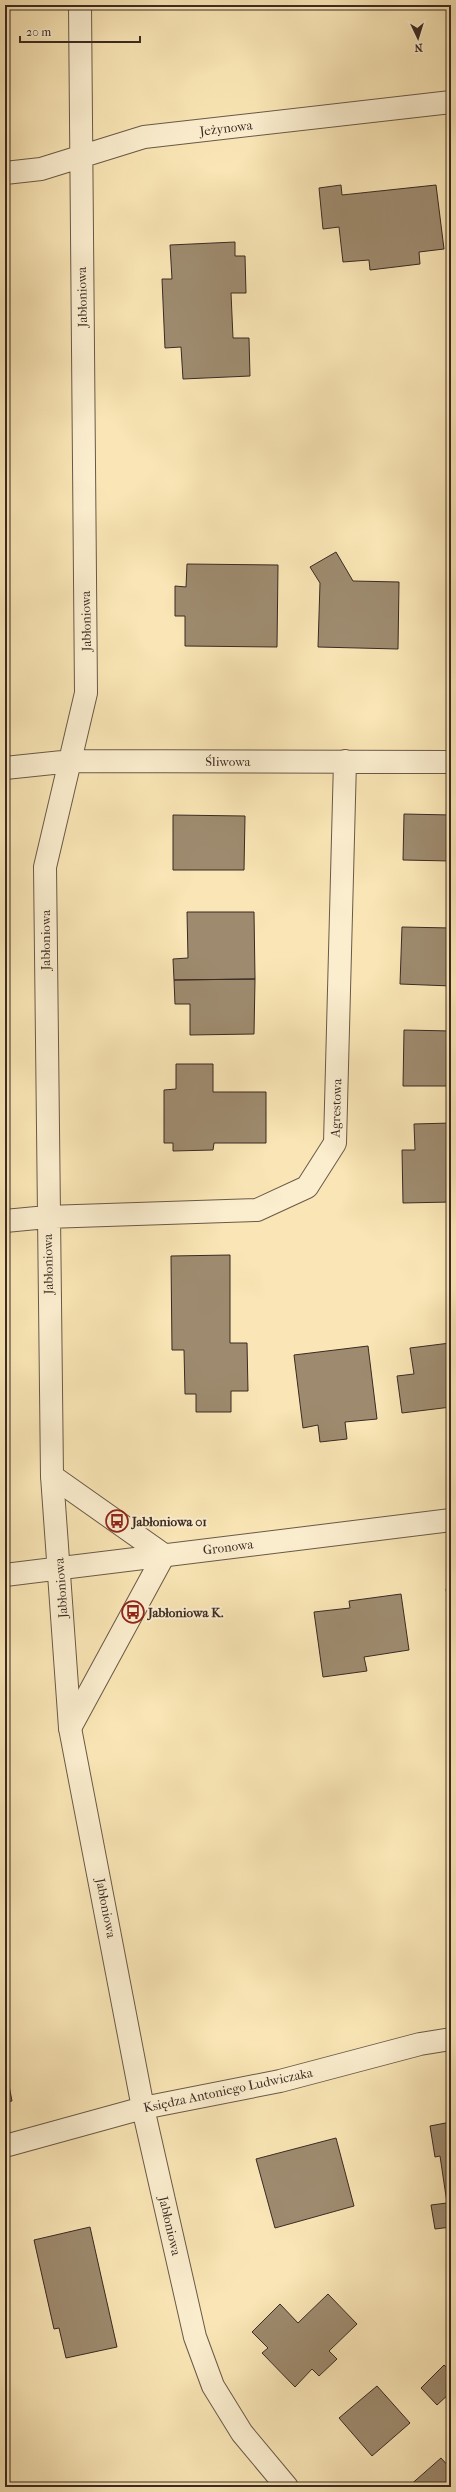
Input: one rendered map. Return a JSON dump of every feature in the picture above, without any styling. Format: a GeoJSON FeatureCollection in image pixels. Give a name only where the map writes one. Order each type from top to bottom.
{"type":"FeatureCollection","features":[{"type":"Feature","properties":{"kind":"street","name":"Jabłoniowa"},"geometry":{"type":"LineString","coordinates":[[80,5],[80,156],[86,693],[72,761],[45,867],[47,1217],[52,1476],[60,1569],[70,1728],[136,2063],[143,2108],[195,2337],[213,2386],[242,2433],[288,2487]]}},
{"type":"Feature","properties":{"kind":"street","name":"Jeżynowa"},"geometry":{"type":"LineString","coordinates":[[5,173],[41,169],[144,137],[451,102]]}},
{"type":"Feature","properties":{"kind":"street","name":"Śliwowa"},"geometry":{"type":"LineString","coordinates":[[5,768],[72,761],[451,762]]}},
{"type":"Feature","properties":{"kind":"street","name":"Agrestowa"},"geometry":{"type":"LineString","coordinates":[[5,1221],[47,1217],[257,1210],[307,1187],[335,1143],[345,761]]}},
{"type":"Feature","properties":{"kind":"street"},"geometry":{"type":"LineString","coordinates":[[52,1476],[164,1555],[70,1728]]}},
{"type":"Feature","properties":{"kind":"street","name":"Gronowa"},"geometry":{"type":"LineString","coordinates":[[5,1575],[451,1520]]}},
{"type":"Feature","properties":{"kind":"street","name":"Księdza Antoniego Ludwiczaka"},"geometry":{"type":"LineString","coordinates":[[5,2146],[143,2108],[280,2081],[420,2044],[451,2039]]}},
{"type":"Feature","properties":{"kind":"building"},"geometry":{"type":"Polygon","coordinates":[[[341,185],[342,195],[436,185],[444,249],[419,252],[420,264],[370,270],[369,260],[343,262],[339,227],[323,229],[319,188],[341,185]]]}},
{"type":"Feature","properties":{"kind":"building"},"geometry":{"type":"Polygon","coordinates":[[[235,242],[235,256],[245,256],[246,293],[231,293],[233,338],[249,338],[250,376],[183,379],[181,347],[165,348],[162,279],[172,279],[170,245],[235,242]]]}},
{"type":"Feature","properties":{"kind":"building"},"geometry":{"type":"Polygon","coordinates":[[[336,552],[353,581],[399,582],[398,649],[318,647],[320,583],[310,567],[336,552]]]}},
{"type":"Feature","properties":{"kind":"building"},"geometry":{"type":"Polygon","coordinates":[[[187,564],[278,565],[277,647],[185,646],[185,616],[175,616],[175,586],[186,587],[187,564]]]}},
{"type":"Feature","properties":{"kind":"building"},"geometry":{"type":"Polygon","coordinates":[[[404,814],[451,815],[451,861],[403,860],[404,814]]]}},
{"type":"Feature","properties":{"kind":"building"},"geometry":{"type":"Polygon","coordinates":[[[173,815],[245,816],[244,870],[173,870],[173,815]]]}},
{"type":"Feature","properties":{"kind":"building"},"geometry":{"type":"Polygon","coordinates":[[[187,912],[254,912],[255,979],[174,980],[173,959],[188,958],[187,912]]]}},
{"type":"Feature","properties":{"kind":"building"},"geometry":{"type":"Polygon","coordinates":[[[402,927],[451,928],[451,986],[400,984],[402,927]]]}},
{"type":"Feature","properties":{"kind":"building"},"geometry":{"type":"Polygon","coordinates":[[[255,979],[254,1034],[190,1035],[190,1004],[175,1004],[174,980],[255,979]]]}},
{"type":"Feature","properties":{"kind":"building"},"geometry":{"type":"Polygon","coordinates":[[[404,1030],[451,1031],[451,1086],[403,1086],[404,1030]]]}},
{"type":"Feature","properties":{"kind":"building"},"geometry":{"type":"Polygon","coordinates":[[[176,1064],[213,1064],[213,1092],[266,1092],[266,1143],[214,1143],[213,1150],[173,1151],[173,1143],[164,1143],[164,1090],[176,1089],[176,1064]]]}},
{"type":"Feature","properties":{"kind":"building"},"geometry":{"type":"Polygon","coordinates":[[[451,1123],[451,1202],[403,1203],[402,1150],[415,1150],[414,1124],[451,1123]]]}},
{"type":"Feature","properties":{"kind":"building"},"geometry":{"type":"Polygon","coordinates":[[[230,1255],[230,1343],[247,1343],[248,1391],[231,1391],[231,1412],[196,1412],[196,1394],[185,1394],[184,1350],[172,1350],[171,1256],[230,1255]]]}},
{"type":"Feature","properties":{"kind":"building"},"geometry":{"type":"Polygon","coordinates":[[[450,1343],[451,1407],[402,1413],[397,1376],[414,1374],[410,1348],[450,1343]]]}},
{"type":"Feature","properties":{"kind":"building"},"geometry":{"type":"Polygon","coordinates":[[[368,1346],[377,1419],[345,1422],[347,1439],[320,1442],[318,1425],[303,1428],[294,1355],[368,1346]]]}},
{"type":"Feature","properties":{"kind":"building"},"geometry":{"type":"Polygon","coordinates":[[[446,1589],[451,1589],[451,1621],[446,1589]]]}},
{"type":"Feature","properties":{"kind":"building"},"geometry":{"type":"Polygon","coordinates":[[[401,1594],[409,1650],[364,1657],[367,1671],[323,1677],[314,1612],[350,1608],[349,1601],[401,1594]]]}},
{"type":"Feature","properties":{"kind":"building"},"geometry":{"type":"Polygon","coordinates":[[[5,2065],[12,2101],[5,2102],[5,2065]]]}},
{"type":"Feature","properties":{"kind":"building"},"geometry":{"type":"Polygon","coordinates":[[[451,2122],[451,2227],[435,2229],[431,2205],[447,2203],[440,2156],[435,2157],[430,2126],[451,2122]]]}},
{"type":"Feature","properties":{"kind":"building"},"geometry":{"type":"Polygon","coordinates":[[[336,2138],[354,2206],[275,2228],[256,2159],[336,2138]]]}},
{"type":"Feature","properties":{"kind":"building"},"geometry":{"type":"Polygon","coordinates":[[[90,2227],[117,2347],[66,2358],[59,2328],[54,2329],[34,2240],[90,2227]]]}},
{"type":"Feature","properties":{"kind":"building"},"geometry":{"type":"Polygon","coordinates":[[[328,2294],[357,2324],[329,2351],[337,2359],[319,2376],[312,2369],[295,2387],[262,2353],[268,2348],[252,2332],[280,2304],[298,2323],[328,2294]]]}},
{"type":"Feature","properties":{"kind":"building"},"geometry":{"type":"Polygon","coordinates":[[[444,2365],[451,2372],[451,2392],[437,2405],[421,2388],[444,2365]]]}},
{"type":"Feature","properties":{"kind":"building"},"geometry":{"type":"Polygon","coordinates":[[[377,2386],[410,2423],[372,2456],[339,2418],[377,2386]]]}},
{"type":"Feature","properties":{"kind":"building"},"geometry":{"type":"Polygon","coordinates":[[[441,2458],[451,2469],[451,2487],[408,2487],[441,2458]]]}},
{"type":"Feature","properties":{"kind":"place","name":"Jabłoniowa 01"},"geometry":{"type":"Point","coordinates":[117,1521]}},
{"type":"Feature","properties":{"kind":"place","name":"Jabłoniowa K."},"geometry":{"type":"Point","coordinates":[133,1612]}}]}
